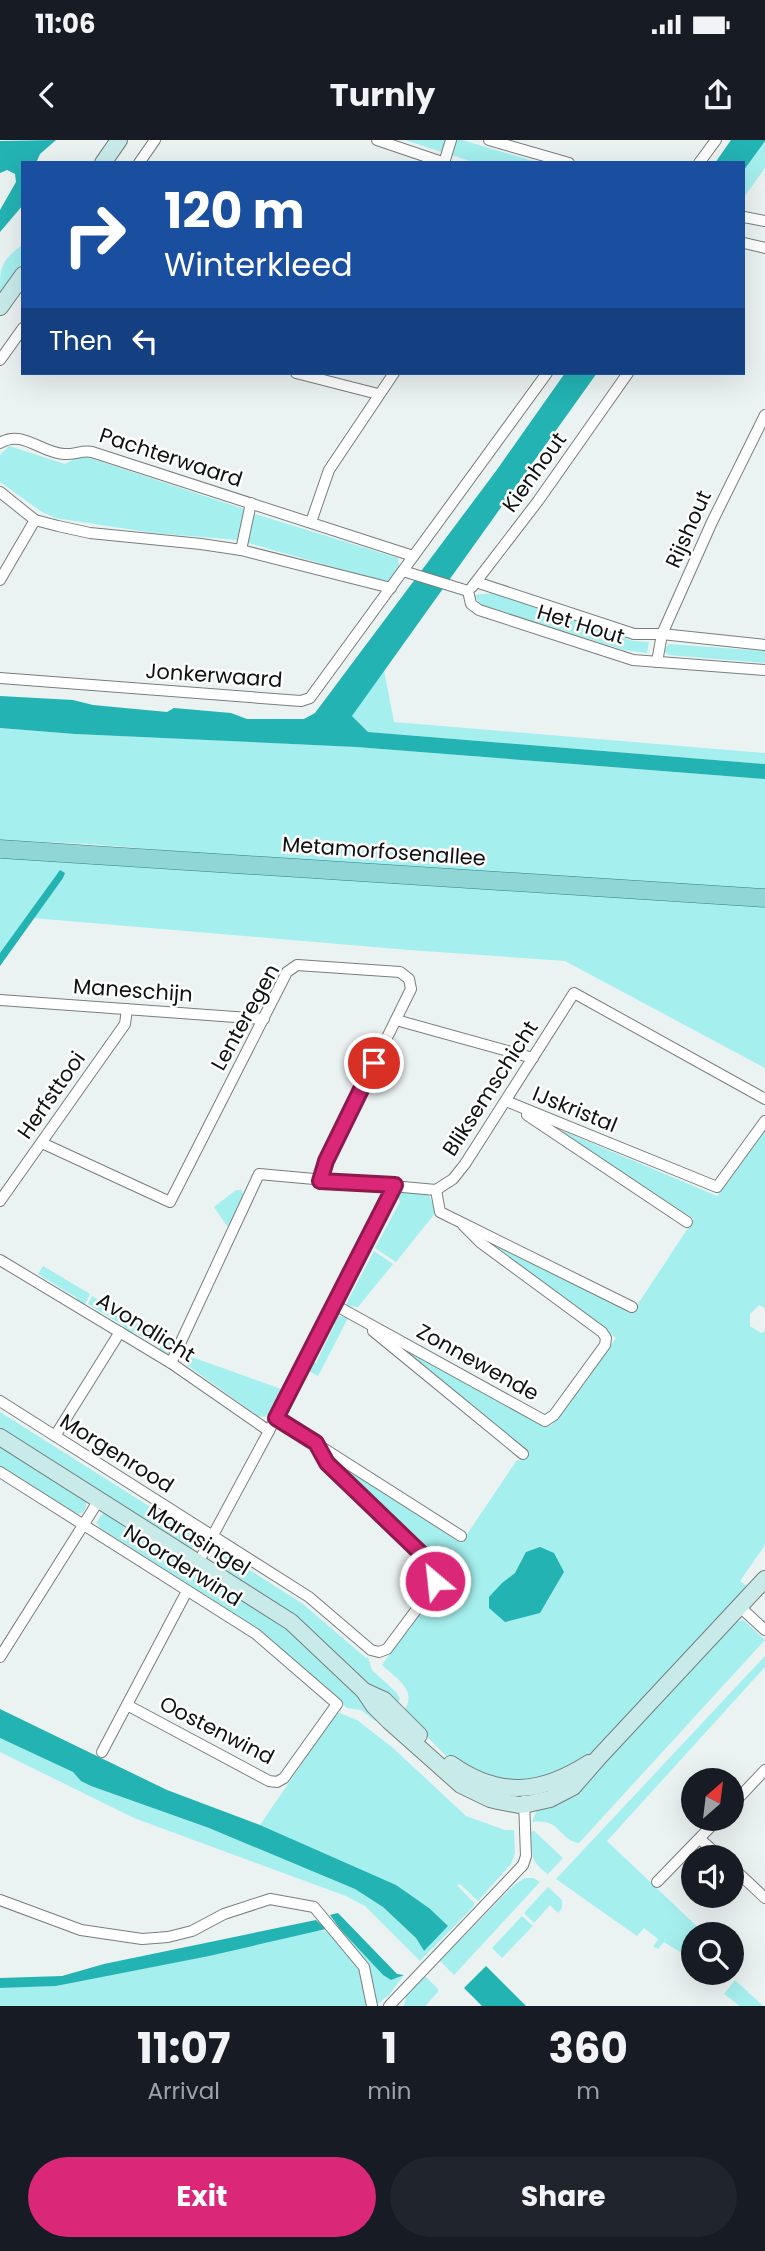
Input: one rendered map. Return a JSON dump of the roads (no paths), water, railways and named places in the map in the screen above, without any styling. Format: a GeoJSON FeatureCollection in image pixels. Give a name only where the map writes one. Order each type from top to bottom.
{"type":"FeatureCollection","features":[{"type":"Feature","properties":{"kind":"main road","name":"Metamorfosenallee"},"geometry":{"type":"LineString","coordinates":[[0,849],[765,898]]}},
{"type":"Feature","properties":{"kind":"street"},"geometry":{"type":"LineString","coordinates":[[104,161],[119,140]]}},
{"type":"Feature","properties":{"kind":"street"},"geometry":{"type":"LineString","coordinates":[[140,161],[155,140]]}},
{"type":"Feature","properties":{"kind":"street"},"geometry":{"type":"LineString","coordinates":[[377,140],[438,161]]}},
{"type":"Feature","properties":{"kind":"street"},"geometry":{"type":"LineString","coordinates":[[445,161],[451,140]]}},
{"type":"Feature","properties":{"kind":"street"},"geometry":{"type":"LineString","coordinates":[[489,140],[562,161]]}},
{"type":"Feature","properties":{"kind":"street"},"geometry":{"type":"LineString","coordinates":[[700,161],[716,140]]}},
{"type":"Feature","properties":{"kind":"street"},"geometry":{"type":"LineString","coordinates":[[745,218],[765,221]]}},
{"type":"Feature","properties":{"kind":"street"},"geometry":{"type":"LineString","coordinates":[[745,243],[765,248]]}},
{"type":"Feature","properties":{"kind":"street"},"geometry":{"type":"LineString","coordinates":[[0,307],[21,278]]}},
{"type":"Feature","properties":{"kind":"street"},"geometry":{"type":"LineString","coordinates":[[0,359],[21,331]]}},
{"type":"Feature","properties":{"kind":"street"},"geometry":{"type":"LineString","coordinates":[[304,375],[378,394]]}},
{"type":"Feature","properties":{"kind":"street"},"geometry":{"type":"LineString","coordinates":[[311,522],[329,470],[392,375]]}},
{"type":"Feature","properties":{"kind":"street","name":"Jonkerwaard"},"geometry":{"type":"LineString","coordinates":[[0,678],[301,701],[310,698],[391,588],[409,573],[413,556],[546,375]]}},
{"type":"Feature","properties":{"kind":"street","name":"Kienhout"},"geometry":{"type":"LineString","coordinates":[[468,591],[538,501],[627,375]]}},
{"type":"Feature","properties":{"kind":"street","name":"Rijshout"},"geometry":{"type":"LineString","coordinates":[[657,662],[662,634],[712,522],[765,415]]}},
{"type":"Feature","properties":{"kind":"street","name":"Pachterwaard"},"geometry":{"type":"LineString","coordinates":[[0,443],[9,438],[18,438],[60,454],[84,450],[92,452],[413,556]]}},
{"type":"Feature","properties":{"kind":"street"},"geometry":{"type":"LineString","coordinates":[[0,492],[35,520],[90,533],[241,550],[391,588]]}},
{"type":"Feature","properties":{"kind":"street","name":"Pachterwaard"},"geometry":{"type":"LineString","coordinates":[[241,550],[251,503]]}},
{"type":"Feature","properties":{"kind":"street"},"geometry":{"type":"LineString","coordinates":[[0,580],[35,520]]}},
{"type":"Feature","properties":{"kind":"street","name":"Het Hout"},"geometry":{"type":"LineString","coordinates":[[409,573],[468,591],[471,604],[479,610],[633,660],[765,670]]}},
{"type":"Feature","properties":{"kind":"street","name":"Het Hout"},"geometry":{"type":"LineString","coordinates":[[476,582],[634,634],[662,634],[765,645]]}},
{"type":"Feature","properties":{"kind":"street","name":"Lenteregen"},"geometry":{"type":"LineString","coordinates":[[42,1143],[170,1202],[287,972],[297,965],[400,972],[409,979],[411,989],[326,1161],[320,1181]]}},
{"type":"Feature","properties":{"kind":"street","name":"Bliksemschicht"},"geometry":{"type":"LineString","coordinates":[[436,1190],[453,1179],[574,993],[765,1099]]}},
{"type":"Feature","properties":{"kind":"street","name":"Maneschijn"},"geometry":{"type":"LineString","coordinates":[[0,1000],[264,1019]]}},
{"type":"Feature","properties":{"kind":"street","name":"Herfsttooi"},"geometry":{"type":"LineString","coordinates":[[0,1201],[125,1024],[127,1009]]}},
{"type":"Feature","properties":{"kind":"street"},"geometry":{"type":"LineString","coordinates":[[396,1020],[533,1058]]}},
{"type":"Feature","properties":{"kind":"street","name":"IJskristal"},"geometry":{"type":"LineString","coordinates":[[506,1101],[717,1187],[765,1121]]}},
{"type":"Feature","properties":{"kind":"street","name":"IJskristal"},"geometry":{"type":"LineString","coordinates":[[506,1101],[687,1222]]}},
{"type":"Feature","properties":{"kind":"street"},"geometry":{"type":"LineString","coordinates":[[171,1363],[259,1174],[436,1190]]}},
{"type":"Feature","properties":{"kind":"street"},"geometry":{"type":"LineString","coordinates":[[198,1563],[270,1431],[395,1185]]}},
{"type":"Feature","properties":{"kind":"street","name":"Zonnewende"},"geometry":{"type":"LineString","coordinates":[[436,1190],[440,1212],[632,1307]]}},
{"type":"Feature","properties":{"kind":"street","name":"Zonnewende"},"geometry":{"type":"LineString","coordinates":[[333,1304],[545,1421],[554,1415],[605,1345],[606,1338],[602,1332],[481,1243],[463,1225]]}},
{"type":"Feature","properties":{"kind":"street","name":"Avondlicht"},"geometry":{"type":"LineString","coordinates":[[0,1261],[171,1363],[270,1431]]}},
{"type":"Feature","properties":{"kind":"street","name":"Zonnewende"},"geometry":{"type":"LineString","coordinates":[[361,1320],[523,1454]]}},
{"type":"Feature","properties":{"kind":"street"},"geometry":{"type":"LineString","coordinates":[[55,1436],[120,1332]]}},
{"type":"Feature","properties":{"kind":"street","name":"Morgenrood"},"geometry":{"type":"LineString","coordinates":[[0,1401],[309,1597],[371,1650],[379,1652],[387,1649],[431,1590],[435,1581],[432,1564],[327,1463],[316,1443]]}},
{"type":"Feature","properties":{"kind":"street"},"geometry":{"type":"LineString","coordinates":[[276,1418],[461,1536]]}},
{"type":"Feature","properties":{"kind":"street","name":"Marasingel"},"geometry":{"type":"LineString","coordinates":[[0,1437],[291,1622],[365,1691],[374,1706],[389,1721],[461,1784],[490,1799],[523,1796],[550,1799],[573,1787],[765,1579]]}},
{"type":"Feature","properties":{"kind":"street","name":"Noorderwind"},"geometry":{"type":"LineString","coordinates":[[0,1472],[256,1634],[337,1704]]}},
{"type":"Feature","properties":{"kind":"street"},"geometry":{"type":"LineString","coordinates":[[0,1657],[99,1500]]}},
{"type":"Feature","properties":{"kind":"street","name":"Oostenwind"},"geometry":{"type":"LineString","coordinates":[[102,1752],[187,1591]]}},
{"type":"Feature","properties":{"kind":"street"},"geometry":{"type":"LineString","coordinates":[[739,1606],[765,1630]]}},
{"type":"Feature","properties":{"kind":"street","name":"Oostenwind"},"geometry":{"type":"LineString","coordinates":[[127,1705],[269,1781],[277,1782],[284,1778],[337,1704]]}},
{"type":"Feature","properties":{"kind":"street"},"geometry":{"type":"LineString","coordinates":[[744,1792],[765,1770]]}},
{"type":"Feature","properties":{"kind":"street"},"geometry":{"type":"LineString","coordinates":[[391,2006],[523,1865],[526,1856],[523,1796]]}},
{"type":"Feature","properties":{"kind":"street"},"geometry":{"type":"LineString","coordinates":[[657,1882],[707,1831]]}},
{"type":"Feature","properties":{"kind":"street"},"geometry":{"type":"LineString","coordinates":[[700,1839],[707,1845]]}},
{"type":"Feature","properties":{"kind":"street"},"geometry":{"type":"LineString","coordinates":[[744,1878],[765,1898]]}},
{"type":"Feature","properties":{"kind":"street"},"geometry":{"type":"LineString","coordinates":[[0,1900],[81,1930],[142,1939],[169,1937],[192,1931],[224,1914],[270,1899],[314,1907],[364,1967],[372,2006]]}}]}
